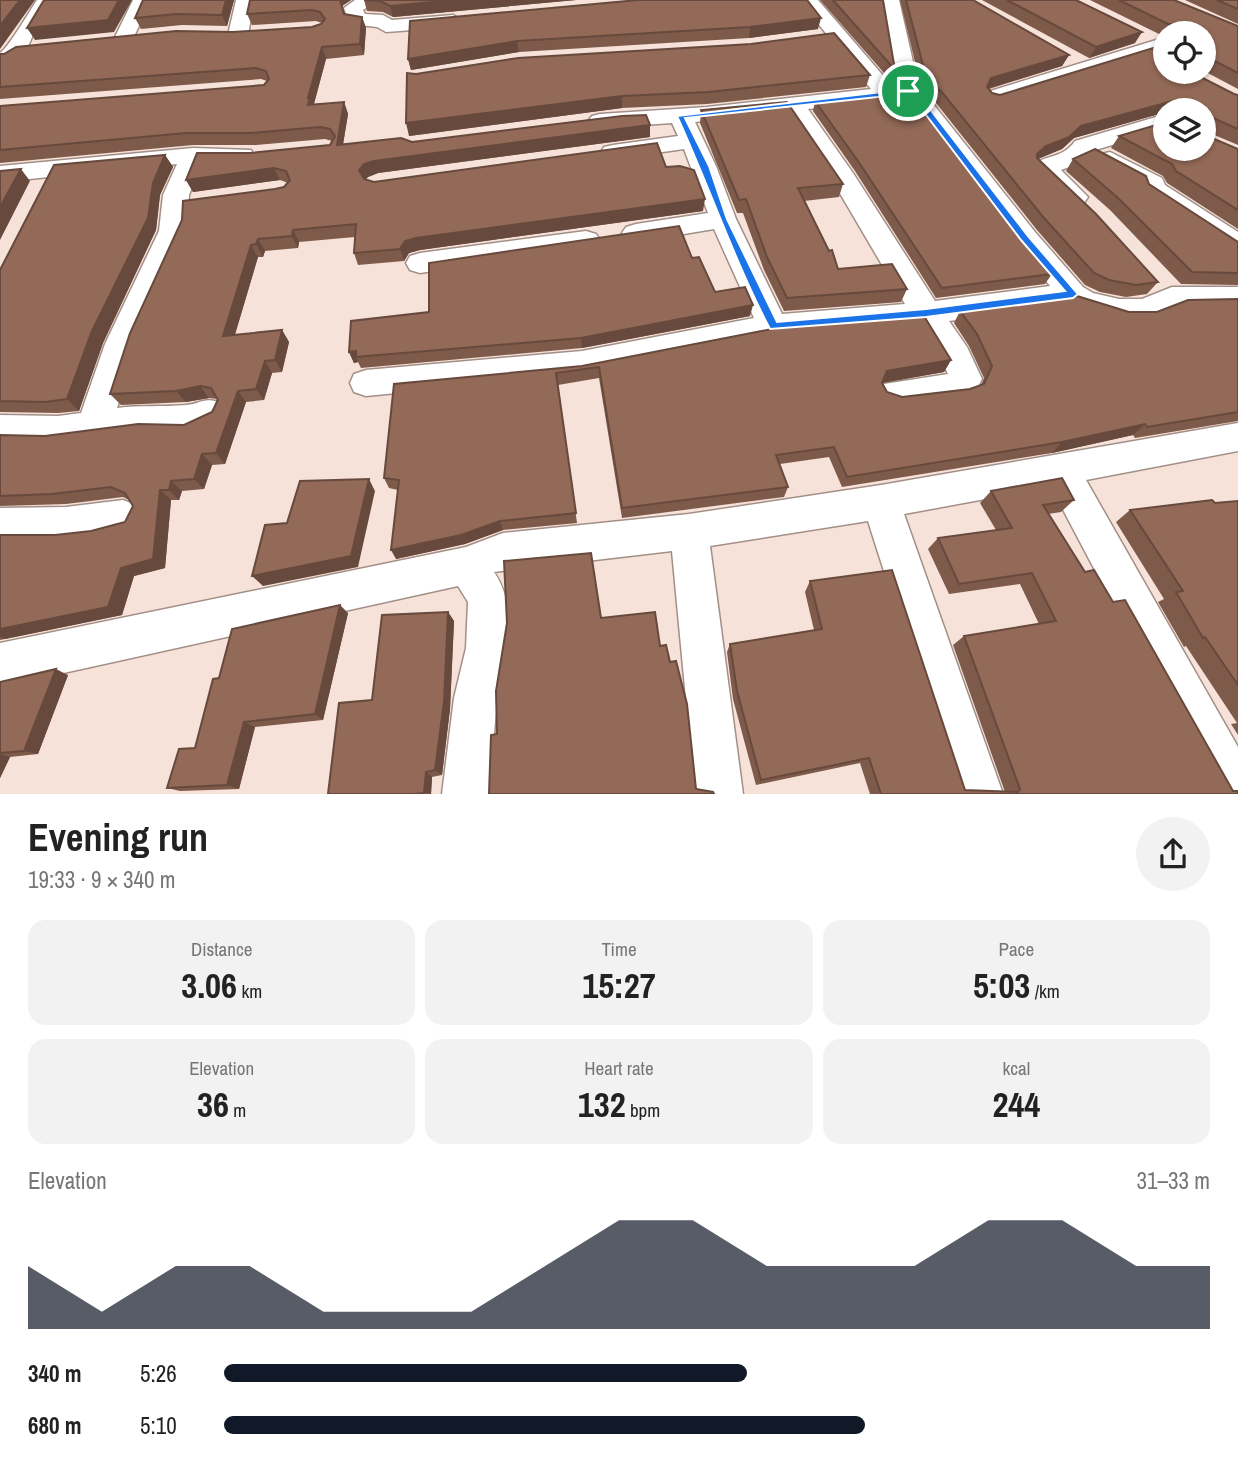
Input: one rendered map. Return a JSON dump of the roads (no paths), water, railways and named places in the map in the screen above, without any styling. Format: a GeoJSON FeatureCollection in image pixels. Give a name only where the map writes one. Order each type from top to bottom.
{"type":"FeatureCollection","features":[{"type":"Feature","properties":{"kind":"street"},"geometry":{"type":"LineString","coordinates":[[18,50],[20,36],[46,0]]}},
{"type":"Feature","properties":{"kind":"street"},"geometry":{"type":"LineString","coordinates":[[124,39],[142,0]]}},
{"type":"Feature","properties":{"kind":"street"},"geometry":{"type":"LineString","coordinates":[[245,0],[231,35],[264,33]]}},
{"type":"Feature","properties":{"kind":"street"},"geometry":{"type":"LineString","coordinates":[[370,0],[353,8],[357,20],[383,21],[386,26],[471,19]]}},
{"type":"Feature","properties":{"kind":"street"},"geometry":{"type":"LineString","coordinates":[[808,0],[838,35],[896,92],[926,110],[1016,228],[1073,294],[1100,307],[1119,310],[1145,310],[1172,298],[1238,298]]}},
{"type":"Feature","properties":{"kind":"street"},"geometry":{"type":"LineString","coordinates":[[890,0],[896,92]]}},
{"type":"Feature","properties":{"kind":"street"},"geometry":{"type":"LineString","coordinates":[[812,39],[838,35]]}},
{"type":"Feature","properties":{"kind":"street"},"geometry":{"type":"LineString","coordinates":[[100,42],[147,37]]}},
{"type":"Feature","properties":{"kind":"street"},"geometry":{"type":"LineString","coordinates":[[0,62],[18,50],[41,48]]}},
{"type":"Feature","properties":{"kind":"street"},"geometry":{"type":"LineString","coordinates":[[995,97],[1153,48]]}},
{"type":"Feature","properties":{"kind":"street"},"geometry":{"type":"LineString","coordinates":[[1064,55],[1087,68]]}},
{"type":"Feature","properties":{"kind":"street"},"geometry":{"type":"LineString","coordinates":[[581,123],[793,105],[896,92]]}},
{"type":"Feature","properties":{"kind":"street"},"geometry":{"type":"LineString","coordinates":[[793,105],[822,141],[965,374],[966,381],[962,385],[896,393]]}},
{"type":"Feature","properties":{"kind":"street"},"geometry":{"type":"LineString","coordinates":[[681,116],[723,219],[774,326]]}},
{"type":"Feature","properties":{"kind":"street"},"geometry":{"type":"LineString","coordinates":[[1090,210],[1044,168],[1077,156],[1083,146],[1153,125]]}},
{"type":"Feature","properties":{"kind":"street"},"geometry":{"type":"LineString","coordinates":[[589,156],[692,141]]}},
{"type":"Feature","properties":{"kind":"street"},"geometry":{"type":"LineString","coordinates":[[1083,146],[1153,183],[1151,188],[1238,245]]}},
{"type":"Feature","properties":{"kind":"street"},"geometry":{"type":"LineString","coordinates":[[0,174],[193,155],[270,154]]}},
{"type":"Feature","properties":{"kind":"street"},"geometry":{"type":"LineString","coordinates":[[94,426],[121,344],[188,203],[176,195],[193,155]]}},
{"type":"Feature","properties":{"kind":"street"},"geometry":{"type":"LineString","coordinates":[[37,199],[52,169]]}},
{"type":"Feature","properties":{"kind":"street"},"geometry":{"type":"LineString","coordinates":[[420,263],[723,219]]}},
{"type":"Feature","properties":{"kind":"street"},"geometry":{"type":"LineString","coordinates":[[1154,278],[1172,298]]}},
{"type":"Feature","properties":{"kind":"street"},"geometry":{"type":"LineString","coordinates":[[366,383],[582,363],[774,326],[926,313],[1073,294]]}},
{"type":"Feature","properties":{"kind":"street"},"geometry":{"type":"LineString","coordinates":[[0,429],[58,430],[149,418],[193,419],[207,412]]}},
{"type":"Feature","properties":{"kind":"street"},"geometry":{"type":"LineString","coordinates":[[0,665],[475,564],[485,556],[503,551],[689,532],[1234,444]]}},
{"type":"Feature","properties":{"kind":"street"},"geometry":{"type":"LineString","coordinates":[[1061,470],[1238,793]]}},
{"type":"Feature","properties":{"kind":"street"},"geometry":{"type":"LineString","coordinates":[[881,502],[979,794]]}},
{"type":"Feature","properties":{"kind":"street"},"geometry":{"type":"LineString","coordinates":[[0,525],[66,524],[123,517]]}},
{"type":"Feature","properties":{"kind":"street"},"geometry":{"type":"LineString","coordinates":[[689,532],[719,794]]}},
{"type":"Feature","properties":{"kind":"street"},"geometry":{"type":"LineString","coordinates":[[466,794],[476,698],[487,648],[488,598],[473,575],[475,564]]}}]}
